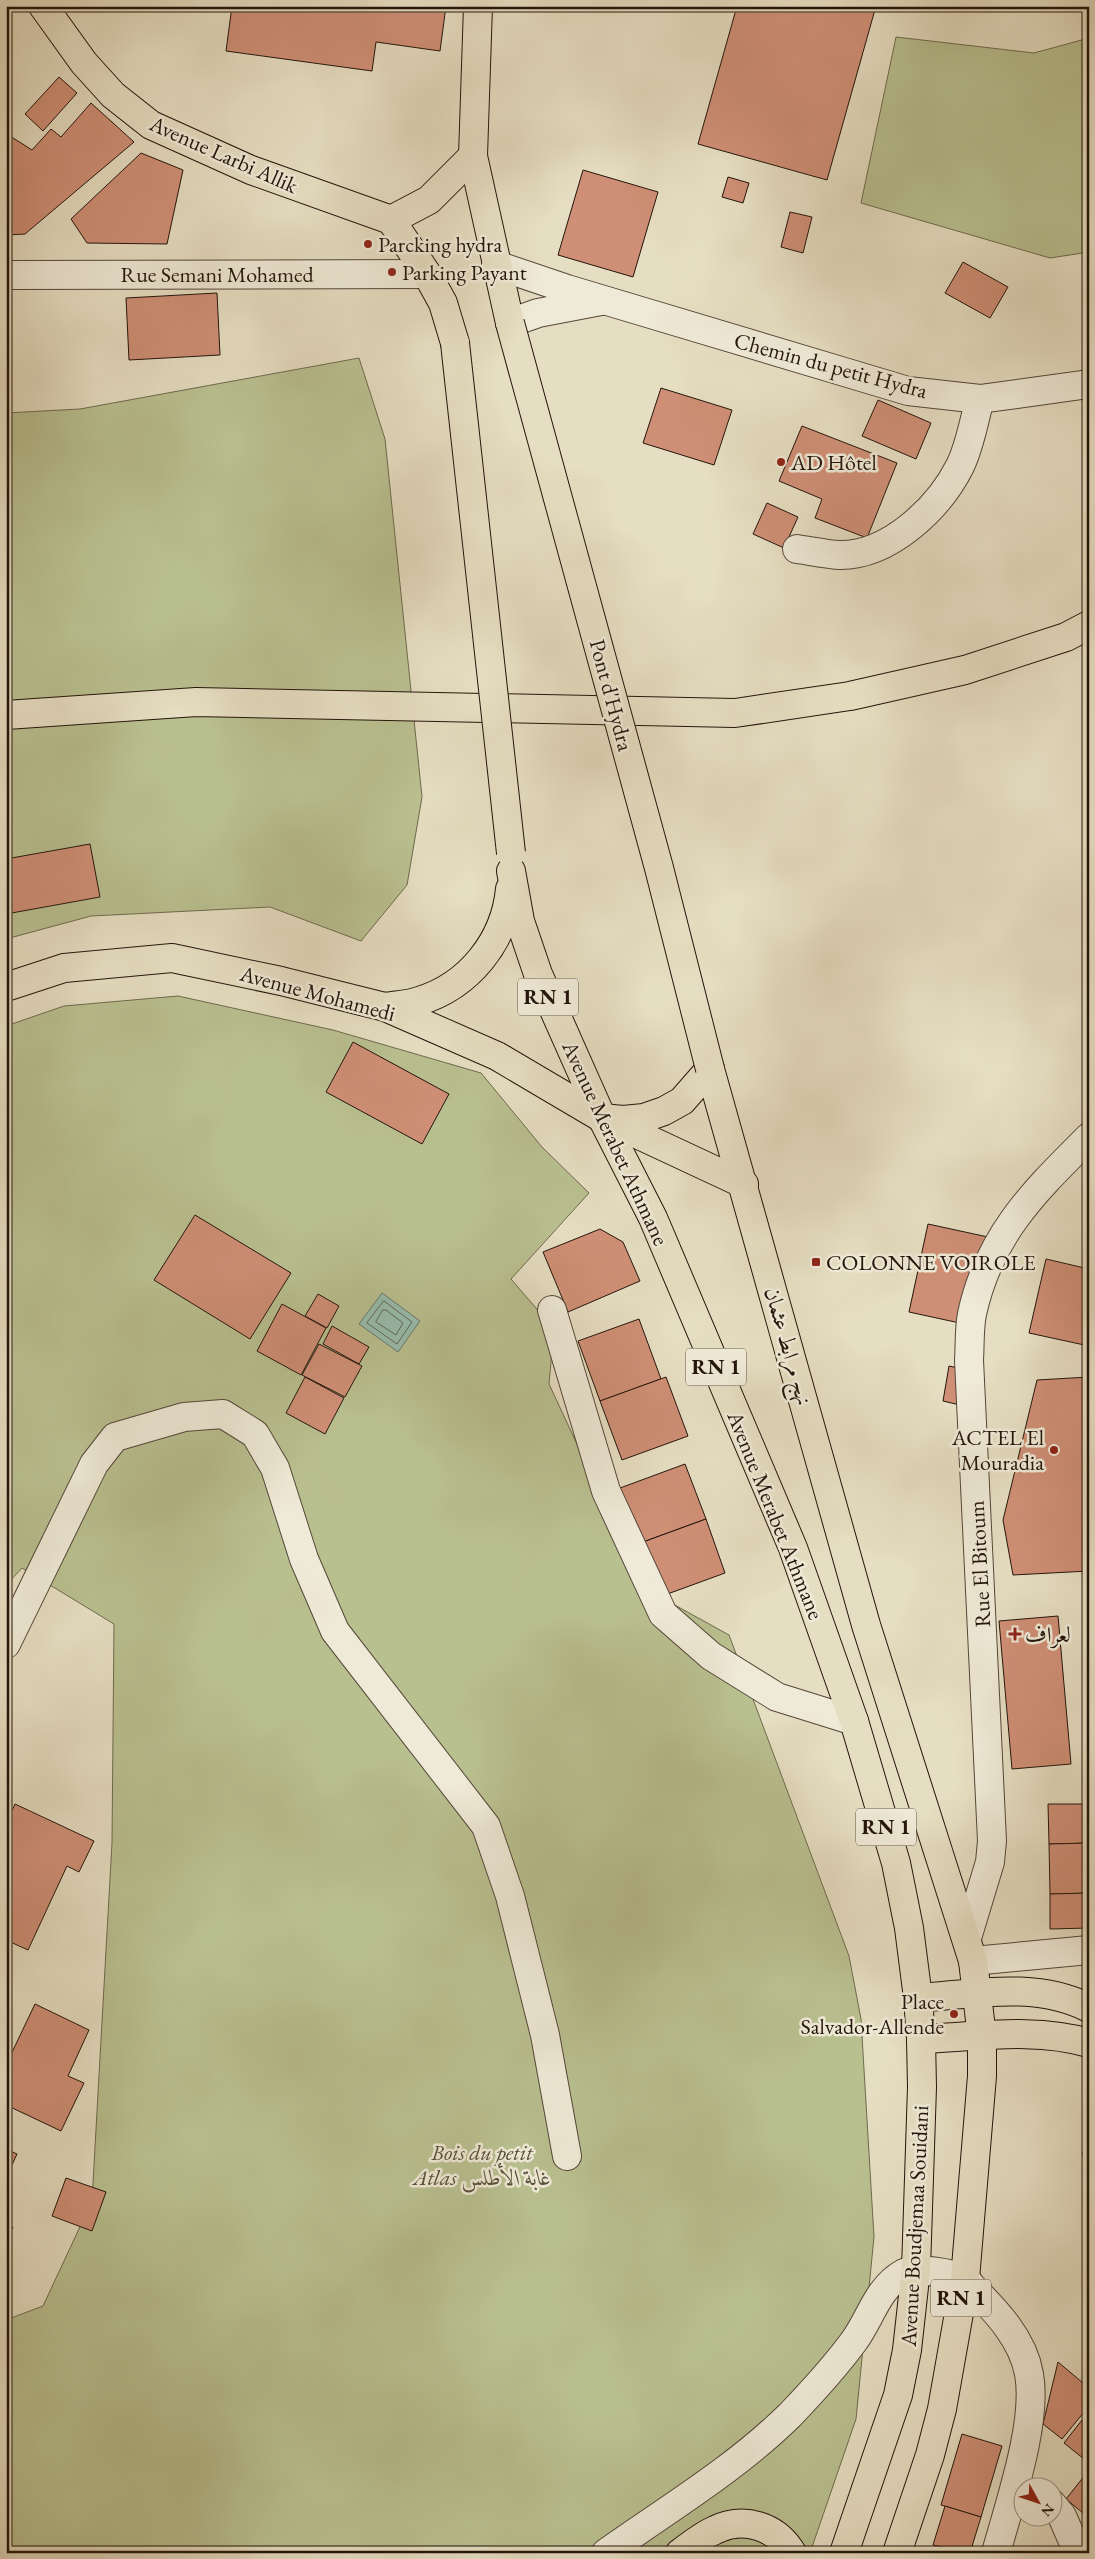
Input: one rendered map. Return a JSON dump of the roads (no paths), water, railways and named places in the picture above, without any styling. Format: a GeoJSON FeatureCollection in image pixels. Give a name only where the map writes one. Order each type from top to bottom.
{"type":"FeatureCollection","features":[{"type":"Feature","properties":{"kind":"main road","name":"Avenue Larbi Allik"},"geometry":{"type":"LineString","coordinates":[[43,6],[84,63],[113,95],[151,125],[251,170],[391,220]]}},
{"type":"Feature","properties":{"kind":"main road","name":"Pont d'Hydra"},"geometry":{"type":"LineString","coordinates":[[478,6],[473,156],[496,265],[710,1069]]}},
{"type":"Feature","properties":{"kind":"main road"},"geometry":{"type":"LineString","coordinates":[[385,1007],[418,1002],[450,988],[476,966],[497,938],[508,906],[511,862],[455,343],[443,303],[427,274],[391,220],[429,200],[473,156]]}},
{"type":"Feature","properties":{"kind":"main road"},"geometry":{"type":"LineString","coordinates":[[6,715],[196,702],[736,713],[850,696],[965,670],[1066,636],[1089,625]]}},
{"type":"Feature","properties":{"kind":"main road","name":"Avenue Merabet Athmane"},"geometry":{"type":"LineString","coordinates":[[511,862],[520,921],[538,974],[602,1118],[653,1218],[792,1548],[854,1721],[896,1863],[909,1928],[921,2040]]}},
{"type":"Feature","properties":{"kind":"main road","name":"Avenue Mohamedi"},"geometry":{"type":"LineString","coordinates":[[6,987],[64,968],[172,958],[280,981],[385,1007],[497,1056],[602,1118],[623,1120],[644,1118],[664,1111],[682,1101],[710,1069]]}},
{"type":"Feature","properties":{"kind":"main road","name":"نهج مرابط عثمان"},"geometry":{"type":"LineString","coordinates":[[710,1069],[744,1184],[866,1625],[895,1721],[970,1949]]}},
{"type":"Feature","properties":{"kind":"main road"},"geometry":{"type":"LineString","coordinates":[[602,1118],[744,1184]]}},
{"type":"Feature","properties":{"kind":"main road","name":"RN 1"},"geometry":{"type":"LineString","coordinates":[[970,1949],[982,2037]]}},
{"type":"Feature","properties":{"kind":"main road"},"geometry":{"type":"LineString","coordinates":[[918,1998],[1030,1990],[1053,1994],[1089,2008]]}},
{"type":"Feature","properties":{"kind":"main road"},"geometry":{"type":"LineString","coordinates":[[921,2040],[1011,2034],[1046,2035],[1089,2043]]}},
{"type":"Feature","properties":{"kind":"main road","name":"Avenue Boudjemaa Souidani"},"geometry":{"type":"LineString","coordinates":[[897,2553],[930,2455],[942,2409],[965,2279],[982,2076],[982,2037]]}},
{"type":"Feature","properties":{"kind":"main road","name":"Avenue Boudjemaa Souidani"},"geometry":{"type":"LineString","coordinates":[[844,2553],[898,2395],[907,2350],[916,2269],[922,2087],[921,2040]]}},
{"type":"Feature","properties":{"kind":"main road"},"geometry":{"type":"LineString","coordinates":[[680,2553],[716,2530],[730,2525],[744,2524],[772,2530],[784,2541],[792,2553]]}},
{"type":"Feature","properties":{"kind":"street","name":"Chemin du petit Hydra"},"geometry":{"type":"LineString","coordinates":[[496,265],[908,391],[980,399],[1089,384]]}},
{"type":"Feature","properties":{"kind":"street","name":"Rue Semani Mohamed"},"geometry":{"type":"LineString","coordinates":[[6,275],[427,274]]}},
{"type":"Feature","properties":{"kind":"street"},"geometry":{"type":"LineString","coordinates":[[510,323],[538,313],[607,300]]}},
{"type":"Feature","properties":{"kind":"street"},"geometry":{"type":"LineString","coordinates":[[797,549],[840,555],[875,548],[913,525],[945,491],[961,464],[980,399]]}},
{"type":"Feature","properties":{"kind":"street","name":"Rue El Bitoum"},"geometry":{"type":"LineString","coordinates":[[970,1949],[990,1862],[992,1841],[968,1360],[972,1315],[984,1272],[1004,1232],[1031,1196],[1089,1137]]}},
{"type":"Feature","properties":{"kind":"street"},"geometry":{"type":"LineString","coordinates":[[552,1310],[606,1490],[663,1614],[711,1656],[777,1697],[854,1721]]}},
{"type":"Feature","properties":{"kind":"street"},"geometry":{"type":"LineString","coordinates":[[6,1644],[94,1464],[115,1437],[184,1417],[223,1414],[255,1434],[275,1468],[304,1559],[335,1631],[486,1826],[510,1896],[543,2026],[567,2156]]}},
{"type":"Feature","properties":{"kind":"street"},"geometry":{"type":"LineString","coordinates":[[970,1949],[1089,1950]]}},
{"type":"Feature","properties":{"kind":"street"},"geometry":{"type":"LineString","coordinates":[[606,2553],[751,2450],[789,2416],[854,2340],[884,2288],[896,2278],[916,2269],[965,2279],[1002,2318],[1018,2344],[1029,2373],[1031,2407],[1022,2476]]}},
{"type":"Feature","properties":{"kind":"street"},"geometry":{"type":"LineString","coordinates":[[996,2553],[1012,2509]]}},
{"type":"Feature","properties":{"kind":"street"},"geometry":{"type":"LineString","coordinates":[[1062,2516],[1078,2553]]}},
{"type":"Feature","properties":{"kind":"water"},"geometry":{"type":"Polygon","coordinates":[[[382,1293],[420,1321],[398,1352],[359,1324],[382,1293]]]}},
{"type":"Feature","properties":{"kind":"place","name":"Parcking hydra"},"geometry":{"type":"Point","coordinates":[368,244]}},
{"type":"Feature","properties":{"kind":"place","name":"Parking Payant"},"geometry":{"type":"Point","coordinates":[392,272]}},
{"type":"Feature","properties":{"kind":"place","name":"AD Hôtel"},"geometry":{"type":"Point","coordinates":[781,462]}},
{"type":"Feature","properties":{"kind":"place","name":"COLONNE VOIROLE"},"geometry":{"type":"Point","coordinates":[816,1262]}},
{"type":"Feature","properties":{"kind":"place","name":"ACTEL El Mouradia"},"geometry":{"type":"Point","coordinates":[1054,1450]}},
{"type":"Feature","properties":{"kind":"place","name":"لعراف"},"geometry":{"type":"Point","coordinates":[1015,1634]}},
{"type":"Feature","properties":{"kind":"place","name":"Place Salvador-Allende"},"geometry":{"type":"Point","coordinates":[954,2014]}},
{"type":"Feature","properties":{"kind":"park label","name":"Bois du petit Atlas غابة الأطلس"},"geometry":{"type":"Point","coordinates":[482,2164]}}]}
